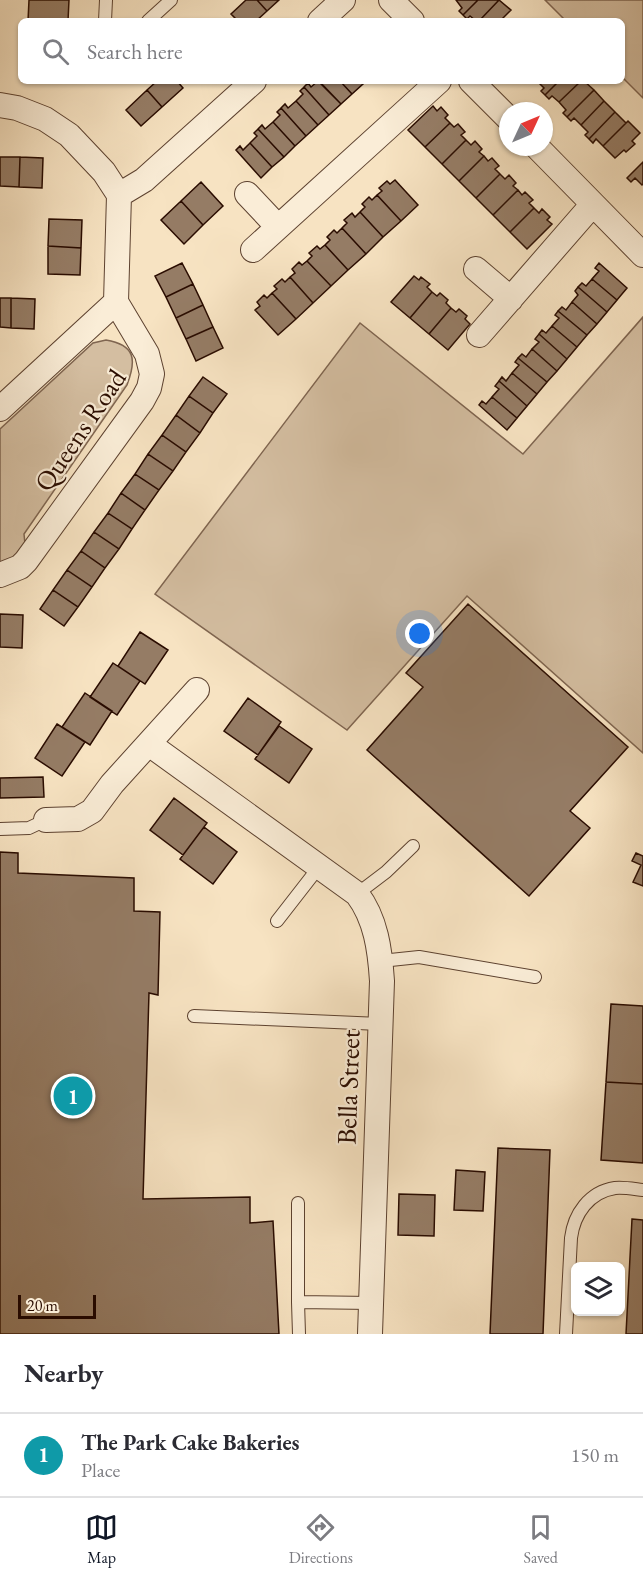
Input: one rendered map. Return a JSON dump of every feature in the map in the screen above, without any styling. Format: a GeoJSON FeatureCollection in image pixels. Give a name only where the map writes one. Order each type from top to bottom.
{"type":"FeatureCollection","features":[{"type":"Feature","properties":{"kind":"street"},"geometry":{"type":"LineString","coordinates":[[323,18],[344,0]]}},
{"type":"Feature","properties":{"kind":"street"},"geometry":{"type":"LineString","coordinates":[[391,0],[409,18]]}},
{"type":"Feature","properties":{"kind":"street"},"geometry":{"type":"LineString","coordinates":[[119,195],[144,180],[251,84]]}},
{"type":"Feature","properties":{"kind":"street"},"geometry":{"type":"LineString","coordinates":[[253,250],[436,84]]}},
{"type":"Feature","properties":{"kind":"street"},"geometry":{"type":"LineString","coordinates":[[474,84],[499,109]]}},
{"type":"Feature","properties":{"kind":"street"},"geometry":{"type":"LineString","coordinates":[[0,105],[17,108],[45,119],[69,135],[104,172],[119,195],[116,302]]}},
{"type":"Feature","properties":{"kind":"street"},"geometry":{"type":"LineString","coordinates":[[546,156],[643,255]]}},
{"type":"Feature","properties":{"kind":"street"},"geometry":{"type":"LineString","coordinates":[[247,194],[278,227]]}},
{"type":"Feature","properties":{"kind":"street"},"geometry":{"type":"LineString","coordinates":[[479,335],[593,204]]}},
{"type":"Feature","properties":{"kind":"street"},"geometry":{"type":"LineString","coordinates":[[476,269],[510,299]]}},
{"type":"Feature","properties":{"kind":"street","name":"Queens Road"},"geometry":{"type":"LineString","coordinates":[[0,409],[116,302],[147,354],[152,374],[149,388],[142,401],[26,561],[20,567],[0,575]]}},
{"type":"Feature","properties":{"kind":"street"},"geometry":{"type":"LineString","coordinates":[[46,820],[78,819],[92,811],[112,784],[197,690]]}},
{"type":"Feature","properties":{"kind":"street","name":"Bella Street"},"geometry":{"type":"LineString","coordinates":[[149,744],[357,894],[367,907],[381,961],[370,1334]]}},
{"type":"Feature","properties":{"kind":"lane"},"geometry":{"type":"LineString","coordinates":[[105,18],[106,0]]}},
{"type":"Feature","properties":{"kind":"lane"},"geometry":{"type":"LineString","coordinates":[[151,18],[171,0]]}},
{"type":"Feature","properties":{"kind":"lane"},"geometry":{"type":"LineString","coordinates":[[0,829],[29,828],[46,820]]}},
{"type":"Feature","properties":{"kind":"lane"},"geometry":{"type":"LineString","coordinates":[[357,894],[386,872],[413,846]]}},
{"type":"Feature","properties":{"kind":"lane"},"geometry":{"type":"LineString","coordinates":[[277,921],[319,867]]}},
{"type":"Feature","properties":{"kind":"lane"},"geometry":{"type":"LineString","coordinates":[[381,961],[419,957],[535,977]]}},
{"type":"Feature","properties":{"kind":"lane"},"geometry":{"type":"LineString","coordinates":[[194,1016],[380,1024]]}},
{"type":"Feature","properties":{"kind":"lane"},"geometry":{"type":"LineString","coordinates":[[566,1334],[571,1238],[573,1224],[579,1210],[589,1201],[615,1188],[643,1190]]}},
{"type":"Feature","properties":{"kind":"lane"},"geometry":{"type":"LineString","coordinates":[[298,1203],[298,1334]]}},
{"type":"Feature","properties":{"kind":"lane"},"geometry":{"type":"LineString","coordinates":[[298,1302],[371,1303]]}},
{"type":"Feature","properties":{"kind":"shaded area"},"geometry":{"type":"Polygon","coordinates":[[[545,0],[643,0],[643,98],[625,80],[625,18],[563,18],[545,0]]]}},
{"type":"Feature","properties":{"kind":"shaded area"},"geometry":{"type":"Polygon","coordinates":[[[643,317],[643,753],[467,596],[347,730],[155,594],[360,323],[523,454],[643,317]]]}},
{"type":"Feature","properties":{"kind":"shaded area"},"geometry":{"type":"Polygon","coordinates":[[[106,340],[123,345],[131,355],[132,368],[127,385],[24,534],[25,544],[19,557],[0,562],[0,429],[93,343],[106,340]]]}},
{"type":"Feature","properties":{"kind":"building"},"geometry":{"type":"Polygon","coordinates":[[[29,0],[69,0],[68,18],[28,18],[29,0]]]}},
{"type":"Feature","properties":{"kind":"building"},"geometry":{"type":"Polygon","coordinates":[[[246,0],[257,0],[267,11],[259,18],[235,18],[231,14],[246,0]]]}},
{"type":"Feature","properties":{"kind":"building"},"geometry":{"type":"Polygon","coordinates":[[[257,0],[279,0],[267,11],[257,0]]]}},
{"type":"Feature","properties":{"kind":"building"},"geometry":{"type":"Polygon","coordinates":[[[456,0],[478,0],[463,15],[459,11],[462,8],[456,0]]]}},
{"type":"Feature","properties":{"kind":"building"},"geometry":{"type":"Polygon","coordinates":[[[478,0],[499,0],[482,18],[470,16],[466,18],[463,15],[478,0]]]}},
{"type":"Feature","properties":{"kind":"building"},"geometry":{"type":"Polygon","coordinates":[[[499,0],[511,10],[503,18],[482,18],[499,0]]]}},
{"type":"Feature","properties":{"kind":"building"},"geometry":{"type":"Polygon","coordinates":[[[154,84],[180,84],[183,88],[162,107],[147,90],[154,84]]]}},
{"type":"Feature","properties":{"kind":"building"},"geometry":{"type":"Polygon","coordinates":[[[309,84],[311,87],[314,84],[321,84],[341,104],[329,115],[304,87],[309,84]]]}},
{"type":"Feature","properties":{"kind":"building"},"geometry":{"type":"Polygon","coordinates":[[[322,84],[343,84],[352,94],[341,104],[322,84]]]}},
{"type":"Feature","properties":{"kind":"building"},"geometry":{"type":"Polygon","coordinates":[[[343,84],[363,84],[352,94],[343,84]]]}},
{"type":"Feature","properties":{"kind":"building"},"geometry":{"type":"Polygon","coordinates":[[[540,84],[556,84],[545,95],[541,91],[544,88],[540,84]]]}},
{"type":"Feature","properties":{"kind":"building"},"geometry":{"type":"Polygon","coordinates":[[[556,84],[578,84],[559,102],[552,96],[549,99],[545,95],[556,84]]]}},
{"type":"Feature","properties":{"kind":"building"},"geometry":{"type":"Polygon","coordinates":[[[578,84],[587,84],[594,90],[567,117],[563,113],[566,110],[559,102],[578,84]]]}},
{"type":"Feature","properties":{"kind":"building"},"geometry":{"type":"Polygon","coordinates":[[[304,87],[329,115],[318,125],[296,101],[303,94],[300,91],[304,87]]]}},
{"type":"Feature","properties":{"kind":"building"},"geometry":{"type":"Polygon","coordinates":[[[147,90],[162,107],[141,126],[126,110],[147,90]]]}},
{"type":"Feature","properties":{"kind":"building"},"geometry":{"type":"Polygon","coordinates":[[[594,90],[604,101],[581,125],[574,118],[571,121],[567,117],[594,90]]]}},
{"type":"Feature","properties":{"kind":"building"},"geometry":{"type":"Polygon","coordinates":[[[296,101],[318,125],[306,136],[281,108],[285,104],[288,108],[296,101]]]}},
{"type":"Feature","properties":{"kind":"building"},"geometry":{"type":"Polygon","coordinates":[[[604,101],[615,112],[589,139],[585,135],[588,132],[581,125],[604,101]]]}},
{"type":"Feature","properties":{"kind":"building"},"geometry":{"type":"Polygon","coordinates":[[[433,106],[437,111],[441,107],[448,115],[445,118],[450,123],[425,147],[408,130],[433,106]]]}},
{"type":"Feature","properties":{"kind":"building"},"geometry":{"type":"Polygon","coordinates":[[[281,108],[306,136],[295,146],[273,122],[280,115],[277,112],[281,108]]]}},
{"type":"Feature","properties":{"kind":"building"},"geometry":{"type":"Polygon","coordinates":[[[615,112],[626,123],[603,146],[596,139],[593,143],[589,139],[615,112]]]}},
{"type":"Feature","properties":{"kind":"building"},"geometry":{"type":"Polygon","coordinates":[[[628,121],[640,133],[632,141],[635,144],[615,158],[603,146],[628,121]]]}},
{"type":"Feature","properties":{"kind":"building"},"geometry":{"type":"Polygon","coordinates":[[[273,122],[295,146],[284,157],[258,129],[262,125],[265,129],[273,122]]]}},
{"type":"Feature","properties":{"kind":"building"},"geometry":{"type":"Polygon","coordinates":[[[450,123],[454,127],[458,124],[465,132],[461,135],[466,140],[442,164],[425,147],[450,123]]]}},
{"type":"Feature","properties":{"kind":"building"},"geometry":{"type":"Polygon","coordinates":[[[258,129],[284,157],[272,167],[250,143],[257,136],[254,133],[258,129]]]}},
{"type":"Feature","properties":{"kind":"building"},"geometry":{"type":"Polygon","coordinates":[[[466,140],[471,145],[475,141],[482,149],[479,152],[484,156],[459,181],[442,164],[466,140]]]}},
{"type":"Feature","properties":{"kind":"building"},"geometry":{"type":"Polygon","coordinates":[[[250,143],[272,167],[261,178],[236,150],[240,146],[243,150],[250,143]]]}},
{"type":"Feature","properties":{"kind":"building"},"geometry":{"type":"Polygon","coordinates":[[[484,156],[488,161],[492,158],[499,166],[495,169],[500,174],[476,198],[459,181],[484,156]]]}},
{"type":"Feature","properties":{"kind":"building"},"geometry":{"type":"Polygon","coordinates":[[[0,157],[20,157],[19,187],[0,186],[0,157]]]}},
{"type":"Feature","properties":{"kind":"building"},"geometry":{"type":"Polygon","coordinates":[[[20,157],[43,158],[42,188],[19,187],[20,157]]]}},
{"type":"Feature","properties":{"kind":"building"},"geometry":{"type":"Polygon","coordinates":[[[643,162],[643,184],[635,178],[631,182],[627,178],[643,162]]]}},
{"type":"Feature","properties":{"kind":"building"},"geometry":{"type":"Polygon","coordinates":[[[500,174],[505,179],[509,175],[516,183],[513,186],[518,190],[493,215],[476,198],[500,174]]]}},
{"type":"Feature","properties":{"kind":"building"},"geometry":{"type":"Polygon","coordinates":[[[395,180],[418,205],[401,221],[377,195],[382,191],[379,188],[387,181],[390,184],[395,180]]]}},
{"type":"Feature","properties":{"kind":"building"},"geometry":{"type":"Polygon","coordinates":[[[201,182],[223,206],[203,225],[181,201],[201,182]]]}},
{"type":"Feature","properties":{"kind":"building"},"geometry":{"type":"Polygon","coordinates":[[[518,190],[522,195],[525,192],[533,200],[529,203],[534,208],[510,232],[493,215],[518,190]]]}},
{"type":"Feature","properties":{"kind":"building"},"geometry":{"type":"Polygon","coordinates":[[[377,195],[401,221],[383,237],[360,212],[365,207],[362,204],[369,197],[372,200],[377,195]]]}},
{"type":"Feature","properties":{"kind":"building"},"geometry":{"type":"Polygon","coordinates":[[[181,201],[203,225],[184,244],[161,220],[181,201]]]}},
{"type":"Feature","properties":{"kind":"building"},"geometry":{"type":"Polygon","coordinates":[[[534,208],[539,213],[542,209],[550,217],[547,220],[552,224],[527,249],[510,232],[534,208]]]}},
{"type":"Feature","properties":{"kind":"building"},"geometry":{"type":"Polygon","coordinates":[[[360,212],[383,237],[366,254],[342,228],[347,223],[344,220],[352,213],[355,217],[360,212]]]}},
{"type":"Feature","properties":{"kind":"building"},"geometry":{"type":"Polygon","coordinates":[[[49,219],[82,220],[81,248],[48,246],[49,219]]]}},
{"type":"Feature","properties":{"kind":"building"},"geometry":{"type":"Polygon","coordinates":[[[342,228],[366,254],[348,270],[325,245],[330,240],[327,237],[334,230],[337,233],[342,228]]]}},
{"type":"Feature","properties":{"kind":"building"},"geometry":{"type":"Polygon","coordinates":[[[325,245],[348,270],[331,286],[307,261],[312,256],[309,253],[317,246],[320,249],[325,245]]]}},
{"type":"Feature","properties":{"kind":"building"},"geometry":{"type":"Polygon","coordinates":[[[48,246],[81,248],[80,275],[48,274],[48,246]]]}},
{"type":"Feature","properties":{"kind":"building"},"geometry":{"type":"Polygon","coordinates":[[[307,261],[331,286],[313,303],[290,277],[295,273],[292,269],[299,262],[302,265],[307,261]]]}},
{"type":"Feature","properties":{"kind":"building"},"geometry":{"type":"Polygon","coordinates":[[[182,263],[193,284],[166,297],[155,276],[182,263]]]}},
{"type":"Feature","properties":{"kind":"building"},"geometry":{"type":"Polygon","coordinates":[[[599,263],[627,288],[617,300],[592,279],[599,271],[595,268],[599,263]]]}},
{"type":"Feature","properties":{"kind":"building"},"geometry":{"type":"Polygon","coordinates":[[[414,276],[419,280],[421,277],[430,284],[427,287],[432,292],[410,318],[391,302],[414,276]]]}},
{"type":"Feature","properties":{"kind":"building"},"geometry":{"type":"Polygon","coordinates":[[[290,277],[313,303],[296,319],[272,293],[277,289],[274,286],[282,279],[285,282],[290,277]]]}},
{"type":"Feature","properties":{"kind":"building"},"geometry":{"type":"Polygon","coordinates":[[[592,279],[617,300],[607,312],[578,287],[582,283],[586,286],[592,279]]]}},
{"type":"Feature","properties":{"kind":"building"},"geometry":{"type":"Polygon","coordinates":[[[193,284],[203,305],[176,318],[166,297],[193,284]]]}},
{"type":"Feature","properties":{"kind":"building"},"geometry":{"type":"Polygon","coordinates":[[[578,287],[607,312],[597,324],[572,302],[578,295],[575,291],[578,287]]]}},
{"type":"Feature","properties":{"kind":"building"},"geometry":{"type":"Polygon","coordinates":[[[432,292],[437,296],[440,293],[448,300],[446,303],[451,308],[429,334],[410,318],[432,292]]]}},
{"type":"Feature","properties":{"kind":"building"},"geometry":{"type":"Polygon","coordinates":[[[272,293],[296,319],[278,335],[255,310],[260,306],[257,302],[264,295],[267,298],[272,293]]]}},
{"type":"Feature","properties":{"kind":"building"},"geometry":{"type":"Polygon","coordinates":[[[0,298],[11,298],[11,328],[0,327],[0,298]]]}},
{"type":"Feature","properties":{"kind":"building"},"geometry":{"type":"Polygon","coordinates":[[[11,298],[35,299],[34,329],[11,328],[11,298]]]}},
{"type":"Feature","properties":{"kind":"building"},"geometry":{"type":"Polygon","coordinates":[[[572,302],[597,324],[587,335],[558,311],[562,307],[566,310],[572,302]]]}},
{"type":"Feature","properties":{"kind":"building"},"geometry":{"type":"Polygon","coordinates":[[[203,305],[213,327],[186,339],[176,318],[203,305]]]}},
{"type":"Feature","properties":{"kind":"building"},"geometry":{"type":"Polygon","coordinates":[[[451,308],[456,312],[459,309],[467,316],[465,319],[470,324],[448,350],[429,334],[451,308]]]}},
{"type":"Feature","properties":{"kind":"building"},"geometry":{"type":"Polygon","coordinates":[[[558,311],[587,335],[577,347],[552,326],[559,318],[555,315],[558,311]]]}},
{"type":"Feature","properties":{"kind":"building"},"geometry":{"type":"Polygon","coordinates":[[[552,326],[577,347],[567,359],[539,334],[542,330],[546,333],[552,326]]]}},
{"type":"Feature","properties":{"kind":"building"},"geometry":{"type":"Polygon","coordinates":[[[213,327],[223,348],[196,361],[186,339],[213,327]]]}},
{"type":"Feature","properties":{"kind":"building"},"geometry":{"type":"Polygon","coordinates":[[[539,334],[567,359],[557,371],[532,349],[539,342],[535,339],[539,334]]]}},
{"type":"Feature","properties":{"kind":"building"},"geometry":{"type":"Polygon","coordinates":[[[532,349],[557,371],[547,382],[518,358],[522,354],[526,357],[532,349]]]}},
{"type":"Feature","properties":{"kind":"building"},"geometry":{"type":"Polygon","coordinates":[[[518,358],[547,382],[537,394],[512,373],[519,365],[515,362],[518,358]]]}},
{"type":"Feature","properties":{"kind":"building"},"geometry":{"type":"Polygon","coordinates":[[[512,373],[537,394],[527,406],[499,381],[502,377],[506,381],[512,373]]]}},
{"type":"Feature","properties":{"kind":"building"},"geometry":{"type":"Polygon","coordinates":[[[203,377],[227,394],[213,413],[189,396],[203,377]]]}},
{"type":"Feature","properties":{"kind":"building"},"geometry":{"type":"Polygon","coordinates":[[[499,381],[527,406],[517,418],[492,397],[499,389],[495,386],[499,381]]]}},
{"type":"Feature","properties":{"kind":"building"},"geometry":{"type":"Polygon","coordinates":[[[189,396],[213,413],[200,433],[176,415],[189,396]]]}},
{"type":"Feature","properties":{"kind":"building"},"geometry":{"type":"Polygon","coordinates":[[[492,397],[517,418],[507,430],[479,405],[482,401],[486,404],[492,397]]]}},
{"type":"Feature","properties":{"kind":"building"},"geometry":{"type":"Polygon","coordinates":[[[176,415],[200,433],[186,452],[162,435],[176,415]]]}},
{"type":"Feature","properties":{"kind":"building"},"geometry":{"type":"Polygon","coordinates":[[[162,435],[186,452],[173,471],[148,454],[162,435]]]}},
{"type":"Feature","properties":{"kind":"building"},"geometry":{"type":"Polygon","coordinates":[[[148,454],[173,471],[159,490],[135,474],[148,454]]]}},
{"type":"Feature","properties":{"kind":"building"},"geometry":{"type":"Polygon","coordinates":[[[135,474],[159,490],[145,510],[121,493],[135,474]]]}},
{"type":"Feature","properties":{"kind":"building"},"geometry":{"type":"Polygon","coordinates":[[[121,493],[145,510],[132,529],[108,513],[121,493]]]}},
{"type":"Feature","properties":{"kind":"building"},"geometry":{"type":"Polygon","coordinates":[[[108,513],[132,529],[119,549],[94,532],[108,513]]]}},
{"type":"Feature","properties":{"kind":"building"},"geometry":{"type":"Polygon","coordinates":[[[94,532],[119,549],[105,568],[81,551],[94,532]]]}},
{"type":"Feature","properties":{"kind":"building"},"geometry":{"type":"Polygon","coordinates":[[[81,551],[105,568],[92,587],[67,570],[81,551]]]}},
{"type":"Feature","properties":{"kind":"building"},"geometry":{"type":"Polygon","coordinates":[[[67,570],[92,587],[78,607],[53,590],[67,570]]]}},
{"type":"Feature","properties":{"kind":"building"},"geometry":{"type":"Polygon","coordinates":[[[53,590],[78,607],[64,626],[40,609],[53,590]]]}},
{"type":"Feature","properties":{"kind":"building"},"geometry":{"type":"Polygon","coordinates":[[[468,604],[628,747],[570,811],[590,828],[529,896],[367,750],[423,687],[406,673],[468,604]]]}},
{"type":"Feature","properties":{"kind":"building"},"geometry":{"type":"Polygon","coordinates":[[[0,614],[23,615],[22,648],[0,647],[0,614]]]}},
{"type":"Feature","properties":{"kind":"building"},"geometry":{"type":"Polygon","coordinates":[[[140,632],[168,650],[145,684],[118,666],[140,632]]]}},
{"type":"Feature","properties":{"kind":"building"},"geometry":{"type":"Polygon","coordinates":[[[113,663],[140,681],[117,715],[90,697],[113,663]]]}},
{"type":"Feature","properties":{"kind":"building"},"geometry":{"type":"Polygon","coordinates":[[[85,693],[112,711],[90,745],[62,727],[85,693]]]}},
{"type":"Feature","properties":{"kind":"building"},"geometry":{"type":"Polygon","coordinates":[[[248,698],[281,722],[258,755],[224,731],[248,698]]]}},
{"type":"Feature","properties":{"kind":"building"},"geometry":{"type":"Polygon","coordinates":[[[57,724],[85,742],[62,776],[35,758],[57,724]]]}},
{"type":"Feature","properties":{"kind":"building"},"geometry":{"type":"Polygon","coordinates":[[[279,726],[312,749],[289,783],[255,759],[279,726]]]}},
{"type":"Feature","properties":{"kind":"building"},"geometry":{"type":"Polygon","coordinates":[[[43,777],[44,797],[0,798],[0,778],[43,777]]]}},
{"type":"Feature","properties":{"kind":"building"},"geometry":{"type":"Polygon","coordinates":[[[174,798],[207,823],[183,855],[150,830],[174,798]]]}},
{"type":"Feature","properties":{"kind":"building"},"geometry":{"type":"Polygon","coordinates":[[[204,827],[237,852],[213,884],[180,859],[204,827]]]}},
{"type":"Feature","properties":{"kind":"building"},"geometry":{"type":"Polygon","coordinates":[[[0,852],[18,853],[18,873],[134,878],[134,911],[160,912],[158,995],[149,993],[143,1199],[250,1197],[250,1223],[273,1221],[279,1334],[0,1334],[0,852]]]}},
{"type":"Feature","properties":{"kind":"building"},"geometry":{"type":"Polygon","coordinates":[[[636,853],[643,856],[643,886],[633,882],[641,865],[632,861],[636,853]]]}},
{"type":"Feature","properties":{"kind":"building"},"geometry":{"type":"Polygon","coordinates":[[[611,1004],[643,1006],[643,1084],[606,1082],[611,1004]]]}},
{"type":"Feature","properties":{"kind":"building"},"geometry":{"type":"Polygon","coordinates":[[[606,1082],[643,1084],[643,1163],[601,1160],[606,1082]]]}},
{"type":"Feature","properties":{"kind":"building"},"geometry":{"type":"Polygon","coordinates":[[[498,1148],[550,1150],[543,1334],[490,1334],[498,1148]]]}},
{"type":"Feature","properties":{"kind":"building"},"geometry":{"type":"Polygon","coordinates":[[[456,1170],[485,1172],[483,1211],[454,1210],[456,1170]]]}},
{"type":"Feature","properties":{"kind":"building"},"geometry":{"type":"Polygon","coordinates":[[[399,1194],[435,1195],[434,1236],[398,1235],[399,1194]]]}},
{"type":"Feature","properties":{"kind":"building"},"geometry":{"type":"Polygon","coordinates":[[[632,1219],[643,1220],[643,1334],[626,1334],[632,1219]]]}},
{"type":"Feature","properties":{"kind":"place","name":"The Park Cake Bakeries"},"geometry":{"type":"Point","coordinates":[73,1096]}}]}
